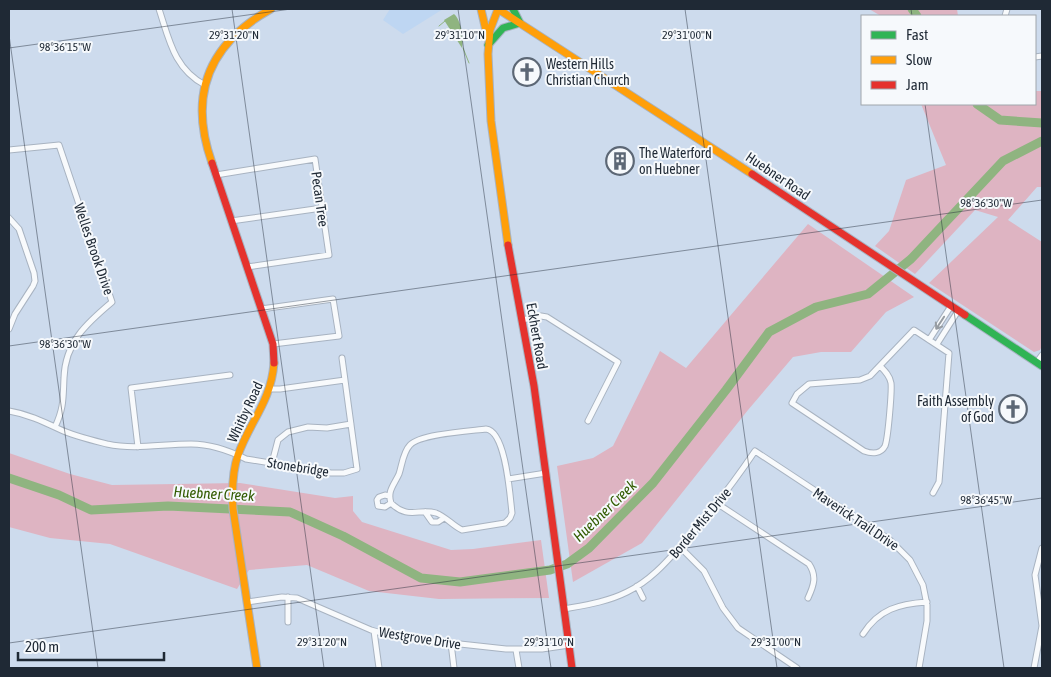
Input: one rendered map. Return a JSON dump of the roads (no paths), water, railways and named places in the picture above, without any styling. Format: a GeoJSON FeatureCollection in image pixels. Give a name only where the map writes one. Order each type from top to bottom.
{"type":"FeatureCollection","features":[{"type":"Feature","properties":{"kind":"main road","name":"Whitby Road"},"geometry":{"type":"LineString","coordinates":[[257,668],[232,489],[238,455],[270,389],[275,369],[273,344],[206,144],[201,123],[201,109],[205,85],[217,57],[226,44],[244,26],[271,9]]}},
{"type":"Feature","properties":{"kind":"main road"},"geometry":{"type":"LineString","coordinates":[[480,9],[484,19],[488,45]]}},
{"type":"Feature","properties":{"kind":"main road","name":"Eckhert Road"},"geometry":{"type":"LineString","coordinates":[[498,9],[491,25],[488,45],[491,121],[510,259],[534,386],[572,668]]}},
{"type":"Feature","properties":{"kind":"main road","name":"Huebner Road"},"geometry":{"type":"LineString","coordinates":[[498,9],[707,144],[1040,364]]}},
{"type":"Feature","properties":{"kind":"main road"},"geometry":{"type":"LineString","coordinates":[[488,45],[504,27],[520,23],[513,9]]}},
{"type":"Feature","properties":{"kind":"street"},"geometry":{"type":"LineString","coordinates":[[159,9],[171,45],[181,66],[190,76],[205,85]]}},
{"type":"Feature","properties":{"kind":"street","name":"Welles Brook Drive"},"geometry":{"type":"LineString","coordinates":[[9,150],[59,145],[112,302],[84,326],[71,346],[65,362],[63,404],[55,427]]}},
{"type":"Feature","properties":{"kind":"street","name":"Pecan Tree"},"geometry":{"type":"LineString","coordinates":[[216,175],[314,159],[328,255],[247,267]]}},
{"type":"Feature","properties":{"kind":"street"},"geometry":{"type":"LineString","coordinates":[[231,221],[322,208]]}},
{"type":"Feature","properties":{"kind":"street"},"geometry":{"type":"LineString","coordinates":[[9,218],[19,229],[35,281],[15,314],[9,329]]}},
{"type":"Feature","properties":{"kind":"street"},"geometry":{"type":"LineString","coordinates":[[261,309],[333,299],[339,336],[273,344]]}},
{"type":"Feature","properties":{"kind":"street"},"geometry":{"type":"LineString","coordinates":[[929,340],[950,306]]}},
{"type":"Feature","properties":{"kind":"street"},"geometry":{"type":"LineString","coordinates":[[937,344],[958,311]]}},
{"type":"Feature","properties":{"kind":"street"},"geometry":{"type":"LineString","coordinates":[[522,320],[541,316],[547,317],[618,362],[588,420]]}},
{"type":"Feature","properties":{"kind":"street"},"geometry":{"type":"LineString","coordinates":[[880,366],[891,382],[886,440],[884,447],[879,451],[871,453],[864,451],[792,403],[797,394],[809,384],[864,379],[870,376],[914,330],[937,344],[949,353],[939,482],[933,493]]}},
{"type":"Feature","properties":{"kind":"street"},"geometry":{"type":"LineString","coordinates":[[1040,364],[1042,355]]}},
{"type":"Feature","properties":{"kind":"street"},"geometry":{"type":"LineString","coordinates":[[272,463],[278,440],[293,429],[308,427],[327,428],[351,424],[342,358]]}},
{"type":"Feature","properties":{"kind":"street"},"geometry":{"type":"LineString","coordinates":[[138,447],[131,388],[230,376]]}},
{"type":"Feature","properties":{"kind":"street"},"geometry":{"type":"LineString","coordinates":[[270,389],[345,380]]}},
{"type":"Feature","properties":{"kind":"street","name":"Stonebridge"},"geometry":{"type":"LineString","coordinates":[[9,411],[31,416],[55,427],[106,444],[138,447],[198,444],[246,459],[338,474],[357,470],[351,424]]}},
{"type":"Feature","properties":{"kind":"street"},"geometry":{"type":"LineString","coordinates":[[486,429],[492,430],[501,446],[508,479],[512,513],[505,523],[500,525],[462,530],[436,513],[405,512],[391,503],[389,496],[408,447],[417,440],[428,437],[486,429]]}},
{"type":"Feature","properties":{"kind":"street","name":"Border Mist Drive"},"geometry":{"type":"LineString","coordinates":[[564,609],[602,602],[622,595],[658,572],[718,504],[755,451]]}},
{"type":"Feature","properties":{"kind":"street","name":"Maverick Trail Drive"},"geometry":{"type":"LineString","coordinates":[[755,451],[898,546],[910,560],[919,575],[927,602],[927,621],[919,668]]}},
{"type":"Feature","properties":{"kind":"street"},"geometry":{"type":"LineString","coordinates":[[508,479],[546,473]]}},
{"type":"Feature","properties":{"kind":"street"},"geometry":{"type":"LineString","coordinates":[[389,496],[381,495],[377,502],[381,507],[388,507],[391,503]]}},
{"type":"Feature","properties":{"kind":"street"},"geometry":{"type":"LineString","coordinates":[[718,504],[809,564],[815,580],[808,598]]}},
{"type":"Feature","properties":{"kind":"street"},"geometry":{"type":"LineString","coordinates":[[425,512],[432,522],[438,522],[444,518]]}},
{"type":"Feature","properties":{"kind":"street"},"geometry":{"type":"LineString","coordinates":[[680,547],[704,571],[723,608],[738,628],[795,668]]}},
{"type":"Feature","properties":{"kind":"street"},"geometry":{"type":"LineString","coordinates":[[1034,668],[1042,626],[1035,574],[1042,548]]}},
{"type":"Feature","properties":{"kind":"street"},"geometry":{"type":"LineString","coordinates":[[637,586],[643,598]]}},
{"type":"Feature","properties":{"kind":"street"},"geometry":{"type":"LineString","coordinates":[[288,597],[288,622]]}},
{"type":"Feature","properties":{"kind":"street","name":"Westgrove Drive"},"geometry":{"type":"LineString","coordinates":[[247,602],[288,597],[297,598],[374,631],[396,637],[516,650],[569,645]]}},
{"type":"Feature","properties":{"kind":"street"},"geometry":{"type":"LineString","coordinates":[[863,634],[878,617],[893,608],[900,605],[927,602]]}},
{"type":"Feature","properties":{"kind":"street"},"geometry":{"type":"LineString","coordinates":[[374,631],[379,668]]}},
{"type":"Feature","properties":{"kind":"street"},"geometry":{"type":"LineString","coordinates":[[451,643],[454,668]]}},
{"type":"Feature","properties":{"kind":"street"},"geometry":{"type":"LineString","coordinates":[[516,650],[519,668]]}},
{"type":"Feature","properties":{"kind":"waterway"},"geometry":{"type":"LineString","coordinates":[[912,9],[916,15]]}},
{"type":"Feature","properties":{"kind":"waterway"},"geometry":{"type":"LineString","coordinates":[[439,26],[445,21]]}},
{"type":"Feature","properties":{"kind":"waterway"},"geometry":{"type":"LineString","coordinates":[[463,48],[469,63]]}},
{"type":"Feature","properties":{"kind":"waterway"},"geometry":{"type":"LineString","coordinates":[[978,105],[1000,120],[1042,123]]}},
{"type":"Feature","properties":{"kind":"waterway","name":"Huebner Creek"},"geometry":{"type":"LineString","coordinates":[[9,478],[59,495],[91,510],[168,506],[290,512],[343,536],[421,578],[460,582],[550,570],[567,564],[589,548],[653,483],[769,332],[816,307],[868,294],[911,259],[1003,161],[1042,141]]}},
{"type":"Feature","properties":{"kind":"place","name":"Western Hills Christian Church"},"geometry":{"type":"Point","coordinates":[527,72]}},
{"type":"Feature","properties":{"kind":"place","name":"The Waterford on Huebner"},"geometry":{"type":"Point","coordinates":[620,161]}},
{"type":"Feature","properties":{"kind":"place","name":"Faith Assembly of God"},"geometry":{"type":"Point","coordinates":[1013,409]}}]}
